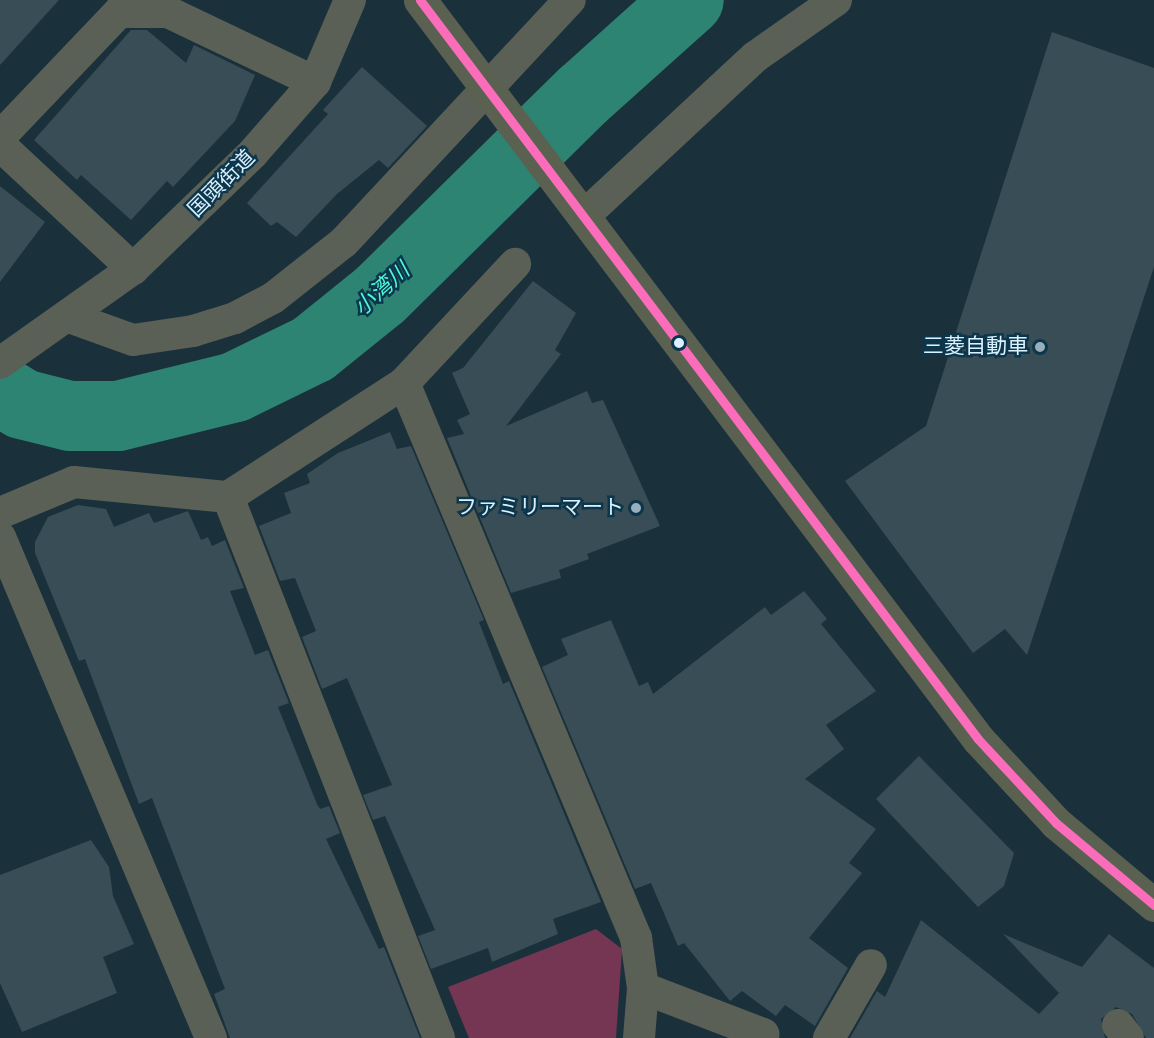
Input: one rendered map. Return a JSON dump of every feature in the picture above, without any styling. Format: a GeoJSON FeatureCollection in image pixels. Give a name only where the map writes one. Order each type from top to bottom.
{"type":"FeatureCollection","features":[{"type":"Feature","properties":{"kind":"street","name":"国頭街道"},"geometry":{"type":"LineString","coordinates":[[0,363],[59,324],[133,269],[253,153],[315,82],[350,0]]}},
{"type":"Feature","properties":{"kind":"street"},"geometry":{"type":"LineString","coordinates":[[420,0],[585,215],[978,739],[1056,823],[1154,906]]}},
{"type":"Feature","properties":{"kind":"street"},"geometry":{"type":"LineString","coordinates":[[59,324],[132,340],[193,331],[235,318],[273,298],[344,242],[570,0]]}},
{"type":"Feature","properties":{"kind":"street"},"geometry":{"type":"LineString","coordinates":[[585,215],[755,57],[836,0]]}},
{"type":"Feature","properties":{"kind":"street"},"geometry":{"type":"LineString","coordinates":[[0,137],[118,12],[168,12],[315,82]]}},
{"type":"Feature","properties":{"kind":"street"},"geometry":{"type":"LineString","coordinates":[[0,145],[133,269]]}},
{"type":"Feature","properties":{"kind":"street"},"geometry":{"type":"LineString","coordinates":[[0,513],[74,482],[228,497],[404,383],[515,264]]}},
{"type":"Feature","properties":{"kind":"street"},"geometry":{"type":"LineString","coordinates":[[404,383],[636,938],[643,988],[639,1038]]}},
{"type":"Feature","properties":{"kind":"street"},"geometry":{"type":"LineString","coordinates":[[228,497],[439,1038]]}},
{"type":"Feature","properties":{"kind":"street"},"geometry":{"type":"LineString","coordinates":[[0,537],[211,1038]]}},
{"type":"Feature","properties":{"kind":"street"},"geometry":{"type":"LineString","coordinates":[[829,1038],[871,965]]}},
{"type":"Feature","properties":{"kind":"street"},"geometry":{"type":"LineString","coordinates":[[643,988],[766,1037]]}},
{"type":"Feature","properties":{"kind":"shaded area"},"geometry":{"type":"Polygon","coordinates":[[[596,929],[622,949],[616,1038],[469,1038],[448,987],[596,929]]]}},
{"type":"Feature","properties":{"kind":"building"},"geometry":{"type":"Polygon","coordinates":[[[0,0],[59,0],[0,65],[0,0]]]}},
{"type":"Feature","properties":{"kind":"building"},"geometry":{"type":"Polygon","coordinates":[[[131,30],[147,30],[186,63],[194,45],[255,75],[235,121],[173,187],[167,181],[131,220],[81,175],[77,180],[34,140],[131,30]]]}},
{"type":"Feature","properties":{"kind":"building","name":"三菱自動車"},"geometry":{"type":"Polygon","coordinates":[[[1052,32],[1154,68],[1154,267],[1027,655],[1005,629],[973,653],[845,481],[926,426],[1052,32]]]}},
{"type":"Feature","properties":{"kind":"building"},"geometry":{"type":"Polygon","coordinates":[[[362,67],[427,126],[388,168],[379,160],[337,194],[296,237],[277,222],[271,226],[247,203],[328,114],[323,110],[362,67]]]}},
{"type":"Feature","properties":{"kind":"building"},"geometry":{"type":"Polygon","coordinates":[[[0,186],[45,222],[0,282],[0,186]]]}},
{"type":"Feature","properties":{"kind":"building"},"geometry":{"type":"Polygon","coordinates":[[[533,281],[576,313],[555,350],[561,354],[506,426],[587,391],[592,403],[603,400],[660,526],[587,554],[589,559],[559,570],[561,578],[511,593],[447,438],[464,434],[457,420],[470,414],[452,373],[463,368],[533,281]]]}},
{"type":"Feature","properties":{"kind":"building"},"geometry":{"type":"Polygon","coordinates":[[[390,432],[397,449],[411,446],[484,620],[479,622],[503,684],[509,681],[601,902],[553,919],[558,934],[492,962],[488,948],[431,969],[418,936],[435,930],[385,816],[373,820],[363,795],[392,785],[347,678],[322,689],[302,637],[316,631],[295,578],[280,581],[259,526],[291,513],[284,493],[310,483],[307,474],[338,453],[390,432]]]}},
{"type":"Feature","properties":{"kind":"building"},"geometry":{"type":"Polygon","coordinates":[[[78,505],[106,509],[114,527],[149,513],[154,523],[188,511],[201,540],[208,537],[212,546],[225,540],[244,588],[230,591],[255,655],[268,650],[289,703],[278,707],[317,804],[320,809],[329,806],[340,833],[326,839],[379,949],[384,947],[420,1038],[230,1038],[214,994],[225,989],[152,798],[139,804],[85,659],[79,661],[35,553],[35,542],[48,517],[78,505]]]}},
{"type":"Feature","properties":{"kind":"building"},"geometry":{"type":"Polygon","coordinates":[[[804,591],[827,619],[821,624],[876,691],[826,725],[844,749],[805,779],[876,829],[849,863],[862,873],[809,938],[848,968],[815,1026],[785,1005],[776,1016],[742,991],[730,1001],[684,943],[678,946],[651,883],[635,889],[542,667],[568,655],[561,639],[611,620],[639,686],[648,682],[653,694],[765,607],[771,615],[804,591]]]}},
{"type":"Feature","properties":{"kind":"building"},"geometry":{"type":"Polygon","coordinates":[[[919,756],[1014,853],[1004,886],[978,907],[876,799],[919,756]]]}},
{"type":"Feature","properties":{"kind":"building"},"geometry":{"type":"Polygon","coordinates":[[[91,840],[109,867],[113,896],[134,944],[103,957],[117,993],[22,1032],[0,983],[0,875],[91,840]]]}},
{"type":"Feature","properties":{"kind":"building"},"geometry":{"type":"Polygon","coordinates":[[[921,920],[1039,1014],[1059,993],[1003,934],[1082,967],[1109,934],[1154,968],[1154,1038],[1146,1038],[1132,1014],[1116,1007],[1101,1019],[1105,1038],[850,1038],[877,991],[885,997],[921,920]]]}},
{"type":"Feature","properties":{"kind":"waterway","name":"小湾川"},"geometry":{"type":"LineString","coordinates":[[0,390],[22,404],[70,416],[118,416],[235,387],[313,349],[380,295],[583,95],[689,0]]}},
{"type":"Feature","properties":{"kind":"transit line"},"geometry":{"type":"LineString","coordinates":[[420,0],[978,739],[1056,823],[1154,905]]}},
{"type":"Feature","properties":{"kind":"place","name":"三菱自動車"},"geometry":{"type":"Point","coordinates":[1040,347]}},
{"type":"Feature","properties":{"kind":"place","name":"ファミリーマート"},"geometry":{"type":"Point","coordinates":[636,508]}}]}
